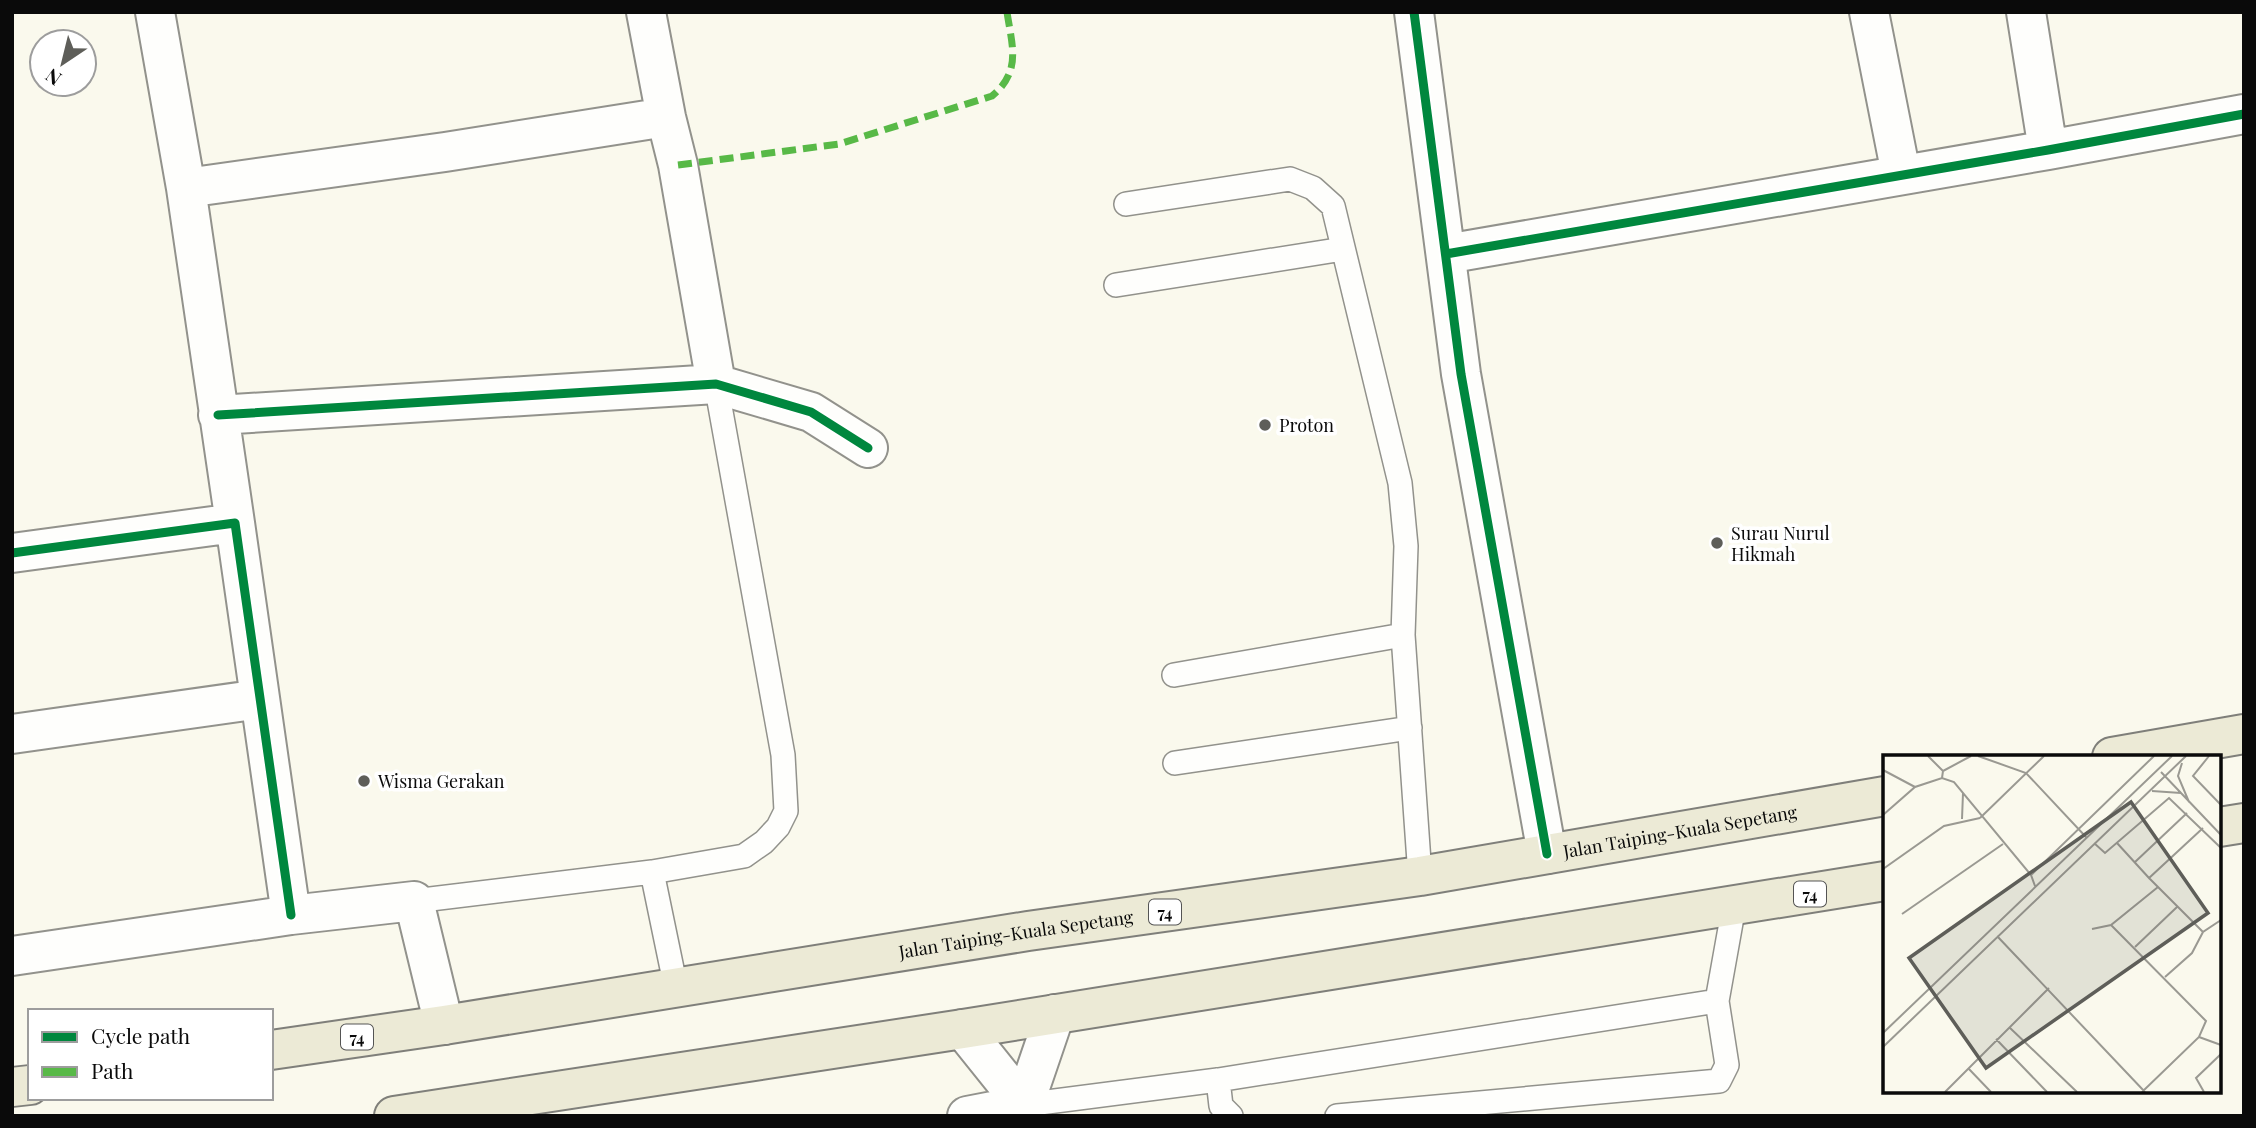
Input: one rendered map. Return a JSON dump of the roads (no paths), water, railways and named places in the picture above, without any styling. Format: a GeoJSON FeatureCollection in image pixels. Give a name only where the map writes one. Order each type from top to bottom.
{"type":"FeatureCollection","features":[{"type":"Feature","properties":{"kind":"main road"},"geometry":{"type":"LineString","coordinates":[[2123,755],[2244,734]]}},
{"type":"Feature","properties":{"kind":"main road","name":"Jalan Taiping-Kuala Sepetang"},"geometry":{"type":"LineString","coordinates":[[273,1050],[444,1025],[1028,931],[1420,876],[1883,796]]}},
{"type":"Feature","properties":{"kind":"main road"},"geometry":{"type":"LineString","coordinates":[[2221,827],[2244,823]]}},
{"type":"Feature","properties":{"kind":"main road","name":"74"},"geometry":{"type":"LineString","coordinates":[[394,1116],[473,1110],[1883,881]]}},
{"type":"Feature","properties":{"kind":"street"},"geometry":{"type":"LineString","coordinates":[[155,12],[186,188],[291,915]]}},
{"type":"Feature","properties":{"kind":"street"},"geometry":{"type":"LineString","coordinates":[[646,12],[678,165],[716,384]]}},
{"type":"Feature","properties":{"kind":"street"},"geometry":{"type":"LineString","coordinates":[[1414,12],[1461,374],[1547,854]]}},
{"type":"Feature","properties":{"kind":"street"},"geometry":{"type":"LineString","coordinates":[[1869,12],[1901,174]]}},
{"type":"Feature","properties":{"kind":"street"},"geometry":{"type":"LineString","coordinates":[[2026,12],[2048,150]]}},
{"type":"Feature","properties":{"kind":"street"},"geometry":{"type":"LineString","coordinates":[[1446,254],[2244,114]]}},
{"type":"Feature","properties":{"kind":"street"},"geometry":{"type":"LineString","coordinates":[[186,188],[445,152],[666,117]]}},
{"type":"Feature","properties":{"kind":"street"},"geometry":{"type":"LineString","coordinates":[[218,415],[716,384],[811,412],[869,448]]}},
{"type":"Feature","properties":{"kind":"street"},"geometry":{"type":"LineString","coordinates":[[12,553],[235,523]]}},
{"type":"Feature","properties":{"kind":"street"},"geometry":{"type":"LineString","coordinates":[[12,734],[260,699]]}},
{"type":"Feature","properties":{"kind":"street"},"geometry":{"type":"LineString","coordinates":[[12,956],[291,915],[414,901],[444,1025]]}},
{"type":"Feature","properties":{"kind":"street"},"geometry":{"type":"LineString","coordinates":[[1025,1110],[1055,1014]]}},
{"type":"Feature","properties":{"kind":"street"},"geometry":{"type":"LineString","coordinates":[[963,1029],[1025,1110]]}},
{"type":"Feature","properties":{"kind":"street"},"geometry":{"type":"LineString","coordinates":[[967,1116],[1025,1110]]}},
{"type":"Feature","properties":{"kind":"lane"},"geometry":{"type":"LineString","coordinates":[[1126,204],[1290,179],[1313,187],[1333,206],[1400,483],[1406,546],[1402,635],[1420,876]]}},
{"type":"Feature","properties":{"kind":"lane"},"geometry":{"type":"LineString","coordinates":[[1116,285],[1343,249]]}},
{"type":"Feature","properties":{"kind":"lane"},"geometry":{"type":"LineString","coordinates":[[414,901],[652,872],[744,856],[764,842],[778,827],[786,811],[783,755],[716,384]]}},
{"type":"Feature","properties":{"kind":"lane"},"geometry":{"type":"LineString","coordinates":[[1174,675],[1402,635]]}},
{"type":"Feature","properties":{"kind":"lane"},"geometry":{"type":"LineString","coordinates":[[1175,763],[1410,728]]}},
{"type":"Feature","properties":{"kind":"lane"},"geometry":{"type":"LineString","coordinates":[[652,872],[677,988]]}},
{"type":"Feature","properties":{"kind":"lane"},"geometry":{"type":"LineString","coordinates":[[1337,1116],[1720,1081],[1727,1065],[1717,1001],[1734,906]]}},
{"type":"Feature","properties":{"kind":"lane"},"geometry":{"type":"LineString","coordinates":[[1025,1110],[1717,1001]]}},
{"type":"Feature","properties":{"kind":"lane"},"geometry":{"type":"LineString","coordinates":[[1218,1080],[1221,1106],[1231,1116]]}},
{"type":"Feature","properties":{"kind":"place","name":"Proton"},"geometry":{"type":"Point","coordinates":[1265,425]}},
{"type":"Feature","properties":{"kind":"place","name":"Surau Nurul Hikmah"},"geometry":{"type":"Point","coordinates":[1717,543]}},
{"type":"Feature","properties":{"kind":"place","name":"Wisma Gerakan"},"geometry":{"type":"Point","coordinates":[364,781]}}]}
